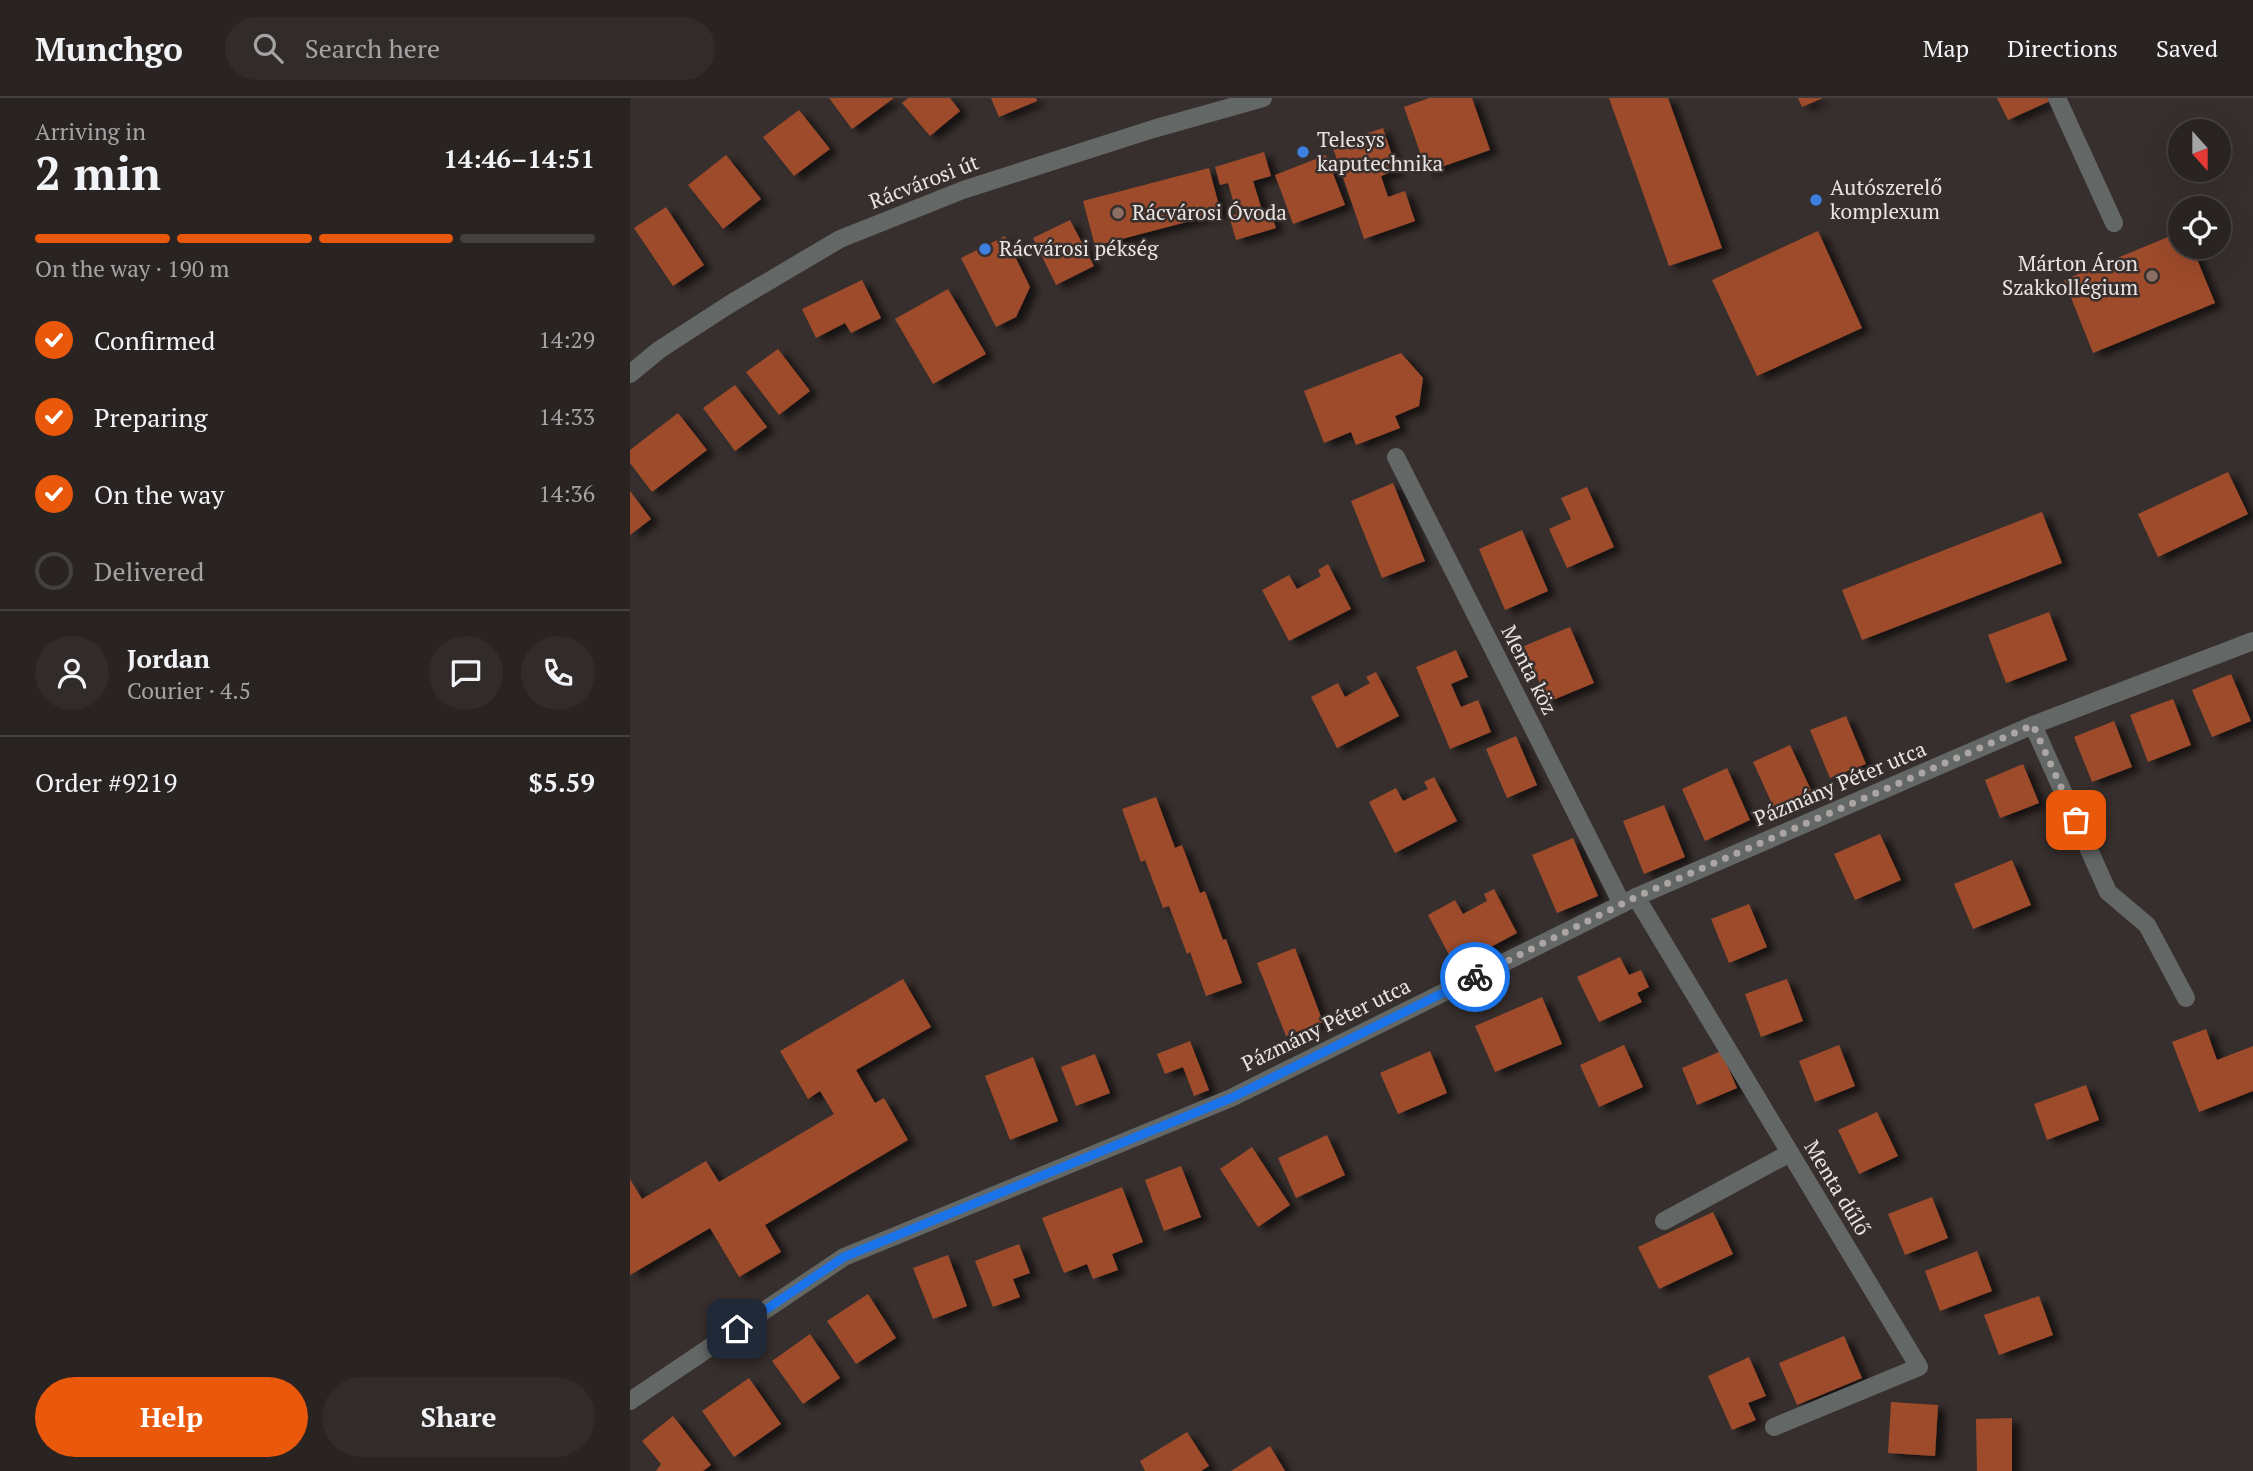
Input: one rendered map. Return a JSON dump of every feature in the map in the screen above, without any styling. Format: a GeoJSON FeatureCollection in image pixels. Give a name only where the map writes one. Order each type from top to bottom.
{"type":"FeatureCollection","features":[{"type":"Feature","properties":{"kind":"street","name":"Rácvárosi út"},"geometry":{"type":"LineString","coordinates":[[630,374],[659,350],[730,304],[840,239],[963,190],[1153,129],[1263,98]]}},
{"type":"Feature","properties":{"kind":"street"},"geometry":{"type":"LineString","coordinates":[[2057,98],[2114,223]]}},
{"type":"Feature","properties":{"kind":"street","name":"Menta köz"},"geometry":{"type":"LineString","coordinates":[[1396,457],[1629,900]]}},
{"type":"Feature","properties":{"kind":"street","name":"Pázmány Péter utca"},"geometry":{"type":"LineString","coordinates":[[630,1401],[844,1257],[1231,1098],[1629,900],[2033,725],[2253,641]]}},
{"type":"Feature","properties":{"kind":"street"},"geometry":{"type":"LineString","coordinates":[[2033,725],[2108,892],[2147,925],[2186,998]]}},
{"type":"Feature","properties":{"kind":"street","name":"Menta dűlő"},"geometry":{"type":"LineString","coordinates":[[1629,900],[1790,1153],[1919,1367],[1774,1427]]}},
{"type":"Feature","properties":{"kind":"street"},"geometry":{"type":"LineString","coordinates":[[1664,1221],[1790,1153]]}},
{"type":"Feature","properties":{"kind":"building"},"geometry":{"type":"Polygon","coordinates":[[[829,98],[894,98],[852,129],[829,98]]]}},
{"type":"Feature","properties":{"kind":"building"},"geometry":{"type":"Polygon","coordinates":[[[908,98],[950,98],[960,111],[930,136],[902,103],[908,98]]]}},
{"type":"Feature","properties":{"kind":"building"},"geometry":{"type":"Polygon","coordinates":[[[991,98],[1036,98],[1037,101],[999,117],[991,98]]]}},
{"type":"Feature","properties":{"kind":"building"},"geometry":{"type":"Polygon","coordinates":[[[1429,98],[1472,98],[1490,150],[1427,172],[1404,107],[1429,98]]]}},
{"type":"Feature","properties":{"kind":"building"},"geometry":{"type":"Polygon","coordinates":[[[1609,98],[1668,98],[1722,248],[1669,266],[1609,98]]]}},
{"type":"Feature","properties":{"kind":"building"},"geometry":{"type":"Polygon","coordinates":[[[1798,98],[1823,98],[1802,107],[1798,98]]]}},
{"type":"Feature","properties":{"kind":"building"},"geometry":{"type":"Polygon","coordinates":[[[1997,98],[2048,98],[2050,101],[2008,120],[1997,98]]]}},
{"type":"Feature","properties":{"kind":"building"},"geometry":{"type":"Polygon","coordinates":[[[799,110],[830,149],[794,176],[763,137],[799,110]]]}},
{"type":"Feature","properties":{"kind":"building"},"geometry":{"type":"Polygon","coordinates":[[[1383,128],[1397,170],[1381,176],[1388,197],[1405,191],[1415,221],[1364,239],[1332,145],[1383,128]]]}},
{"type":"Feature","properties":{"kind":"building"},"geometry":{"type":"Polygon","coordinates":[[[1264,152],[1271,176],[1253,181],[1262,210],[1269,208],[1276,228],[1236,240],[1229,216],[1237,214],[1228,183],[1220,185],[1215,167],[1264,152]]]}},
{"type":"Feature","properties":{"kind":"building"},"geometry":{"type":"Polygon","coordinates":[[[726,155],[761,199],[723,229],[688,185],[726,155]]]}},
{"type":"Feature","properties":{"kind":"building"},"geometry":{"type":"Polygon","coordinates":[[[1326,155],[1345,205],[1293,224],[1275,175],[1326,155]]]}},
{"type":"Feature","properties":{"kind":"building"},"geometry":{"type":"Polygon","coordinates":[[[1209,168],[1221,213],[1095,246],[1083,201],[1209,168]]]}},
{"type":"Feature","properties":{"kind":"building"},"geometry":{"type":"Polygon","coordinates":[[[666,207],[704,265],[673,286],[634,228],[666,207]]]}},
{"type":"Feature","properties":{"kind":"building"},"geometry":{"type":"Polygon","coordinates":[[[1070,220],[1094,266],[1056,285],[1033,238],[1070,220]]]}},
{"type":"Feature","properties":{"kind":"building"},"geometry":{"type":"Polygon","coordinates":[[[1818,231],[1862,328],[1757,376],[1712,280],[1818,231]]]}},
{"type":"Feature","properties":{"kind":"building"},"geometry":{"type":"Polygon","coordinates":[[[1005,236],[1030,287],[1016,317],[996,327],[961,258],[1005,236]]]}},
{"type":"Feature","properties":{"kind":"building"},"geometry":{"type":"Polygon","coordinates":[[[2168,237],[2168,259],[2197,259],[2215,303],[2093,353],[2064,280],[2168,237]]]}},
{"type":"Feature","properties":{"kind":"building"},"geometry":{"type":"Polygon","coordinates":[[[862,280],[881,318],[851,333],[845,323],[816,338],[802,309],[862,280]]]}},
{"type":"Feature","properties":{"kind":"building"},"geometry":{"type":"Polygon","coordinates":[[[948,289],[986,354],[933,384],[895,319],[948,289]]]}},
{"type":"Feature","properties":{"kind":"building"},"geometry":{"type":"Polygon","coordinates":[[[778,349],[810,391],[779,415],[746,372],[778,349]]]}},
{"type":"Feature","properties":{"kind":"building"},"geometry":{"type":"Polygon","coordinates":[[[1401,353],[1423,378],[1419,406],[1395,416],[1400,428],[1356,445],[1351,432],[1324,443],[1304,391],[1401,353]]]}},
{"type":"Feature","properties":{"kind":"building"},"geometry":{"type":"Polygon","coordinates":[[[735,385],[767,427],[735,451],[703,408],[735,385]]]}},
{"type":"Feature","properties":{"kind":"building"},"geometry":{"type":"Polygon","coordinates":[[[678,413],[707,450],[652,492],[630,463],[630,450],[678,413]]]}},
{"type":"Feature","properties":{"kind":"building"},"geometry":{"type":"Polygon","coordinates":[[[2228,472],[2248,514],[2158,557],[2138,514],[2228,472]]]}},
{"type":"Feature","properties":{"kind":"building"},"geometry":{"type":"Polygon","coordinates":[[[1393,483],[1425,561],[1382,578],[1351,501],[1393,483]]]}},
{"type":"Feature","properties":{"kind":"building"},"geometry":{"type":"Polygon","coordinates":[[[1587,487],[1614,547],[1567,568],[1549,529],[1571,519],[1561,498],[1587,487]]]}},
{"type":"Feature","properties":{"kind":"building"},"geometry":{"type":"Polygon","coordinates":[[[630,491],[651,519],[630,535],[630,491]]]}},
{"type":"Feature","properties":{"kind":"building"},"geometry":{"type":"Polygon","coordinates":[[[2042,512],[2062,563],[1862,640],[1842,590],[2042,512]]]}},
{"type":"Feature","properties":{"kind":"building"},"geometry":{"type":"Polygon","coordinates":[[[1522,530],[1548,591],[1505,610],[1479,549],[1522,530]]]}},
{"type":"Feature","properties":{"kind":"building"},"geometry":{"type":"Polygon","coordinates":[[[1328,564],[1351,609],[1289,641],[1262,590],[1289,575],[1297,589],[1321,576],[1318,570],[1328,564]]]}},
{"type":"Feature","properties":{"kind":"building"},"geometry":{"type":"Polygon","coordinates":[[[2049,612],[2067,660],[2006,683],[1988,635],[2049,612]]]}},
{"type":"Feature","properties":{"kind":"building"},"geometry":{"type":"Polygon","coordinates":[[[1570,627],[1594,683],[1548,702],[1524,646],[1570,627]]]}},
{"type":"Feature","properties":{"kind":"building"},"geometry":{"type":"Polygon","coordinates":[[[1456,650],[1468,677],[1451,684],[1461,707],[1478,700],[1491,732],[1450,749],[1416,667],[1456,650]]]}},
{"type":"Feature","properties":{"kind":"building"},"geometry":{"type":"Polygon","coordinates":[[[1376,672],[1399,716],[1337,748],[1311,697],[1338,683],[1345,697],[1370,683],[1366,677],[1376,672]]]}},
{"type":"Feature","properties":{"kind":"building"},"geometry":{"type":"Polygon","coordinates":[[[2231,674],[2251,721],[2212,737],[2192,690],[2231,674]]]}},
{"type":"Feature","properties":{"kind":"building"},"geometry":{"type":"Polygon","coordinates":[[[2173,699],[2191,745],[2148,762],[2130,715],[2173,699]]]}},
{"type":"Feature","properties":{"kind":"building"},"geometry":{"type":"Polygon","coordinates":[[[1846,716],[1866,764],[1830,778],[1810,730],[1846,716]]]}},
{"type":"Feature","properties":{"kind":"building"},"geometry":{"type":"Polygon","coordinates":[[[2114,721],[2132,767],[2092,782],[2074,737],[2114,721]]]}},
{"type":"Feature","properties":{"kind":"building"},"geometry":{"type":"Polygon","coordinates":[[[1516,736],[1537,785],[1507,798],[1486,749],[1516,736]]]}},
{"type":"Feature","properties":{"kind":"building"},"geometry":{"type":"Polygon","coordinates":[[[1790,745],[1811,790],[1774,808],[1753,762],[1790,745]]]}},
{"type":"Feature","properties":{"kind":"building"},"geometry":{"type":"Polygon","coordinates":[[[2023,764],[2039,803],[2000,818],[1985,780],[2023,764]]]}},
{"type":"Feature","properties":{"kind":"building"},"geometry":{"type":"Polygon","coordinates":[[[1727,768],[1750,820],[1705,841],[1682,789],[1727,768]]]}},
{"type":"Feature","properties":{"kind":"building"},"geometry":{"type":"Polygon","coordinates":[[[1434,777],[1457,821],[1395,853],[1369,802],[1396,788],[1403,801],[1428,789],[1424,782],[1434,777]]]}},
{"type":"Feature","properties":{"kind":"building"},"geometry":{"type":"Polygon","coordinates":[[[1156,797],[1175,848],[1182,845],[1200,893],[1205,891],[1242,983],[1206,996],[1169,906],[1163,908],[1145,860],[1141,862],[1122,809],[1156,797]]]}},
{"type":"Feature","properties":{"kind":"building"},"geometry":{"type":"Polygon","coordinates":[[[1664,805],[1685,857],[1644,874],[1623,821],[1664,805]]]}},
{"type":"Feature","properties":{"kind":"building"},"geometry":{"type":"Polygon","coordinates":[[[1880,834],[1901,880],[1855,900],[1834,854],[1880,834]]]}},
{"type":"Feature","properties":{"kind":"building"},"geometry":{"type":"Polygon","coordinates":[[[1573,838],[1598,896],[1557,913],[1532,855],[1573,838]]]}},
{"type":"Feature","properties":{"kind":"building"},"geometry":{"type":"Polygon","coordinates":[[[2012,860],[2031,905],[1973,929],[1954,884],[2012,860]]]}},
{"type":"Feature","properties":{"kind":"building"},"geometry":{"type":"Polygon","coordinates":[[[1494,889],[1517,933],[1455,966],[1428,915],[1455,900],[1463,914],[1487,901],[1484,894],[1494,889]]]}},
{"type":"Feature","properties":{"kind":"building"},"geometry":{"type":"Polygon","coordinates":[[[1749,904],[1767,947],[1729,963],[1711,919],[1749,904]]]}},
{"type":"Feature","properties":{"kind":"building"},"geometry":{"type":"Polygon","coordinates":[[[1295,948],[1323,1022],[1286,1036],[1257,963],[1295,948]]]}},
{"type":"Feature","properties":{"kind":"building"},"geometry":{"type":"Polygon","coordinates":[[[1620,957],[1629,975],[1641,970],[1649,987],[1637,993],[1642,1002],[1599,1022],[1577,977],[1620,957]]]}},
{"type":"Feature","properties":{"kind":"building"},"geometry":{"type":"Polygon","coordinates":[[[903,979],[931,1027],[856,1070],[875,1103],[884,1098],[908,1140],[765,1225],[781,1252],[739,1277],[710,1228],[630,1275],[630,1179],[642,1199],[706,1161],[719,1182],[834,1114],[820,1091],[808,1099],[780,1051],[903,979]]]}},
{"type":"Feature","properties":{"kind":"building"},"geometry":{"type":"Polygon","coordinates":[[[1787,979],[1803,1021],[1761,1037],[1745,994],[1787,979]]]}},
{"type":"Feature","properties":{"kind":"building"},"geometry":{"type":"Polygon","coordinates":[[[1542,997],[1562,1044],[1495,1072],[1475,1026],[1542,997]]]}},
{"type":"Feature","properties":{"kind":"building"},"geometry":{"type":"Polygon","coordinates":[[[2206,1029],[2217,1060],[2253,1046],[2253,1091],[2199,1112],[2172,1042],[2206,1029]]]}},
{"type":"Feature","properties":{"kind":"building"},"geometry":{"type":"Polygon","coordinates":[[[1190,1041],[1209,1090],[1194,1096],[1183,1067],[1165,1074],[1157,1054],[1190,1041]]]}},
{"type":"Feature","properties":{"kind":"building"},"geometry":{"type":"Polygon","coordinates":[[[1624,1045],[1643,1087],[1599,1107],[1580,1065],[1624,1045]]]}},
{"type":"Feature","properties":{"kind":"building"},"geometry":{"type":"Polygon","coordinates":[[[1839,1045],[1855,1086],[1815,1102],[1799,1061],[1839,1045]]]}},
{"type":"Feature","properties":{"kind":"building"},"geometry":{"type":"Polygon","coordinates":[[[1430,1051],[1447,1093],[1398,1114],[1380,1073],[1430,1051]]]}},
{"type":"Feature","properties":{"kind":"building"},"geometry":{"type":"Polygon","coordinates":[[[1721,1051],[1737,1088],[1697,1105],[1682,1068],[1721,1051]]]}},
{"type":"Feature","properties":{"kind":"building"},"geometry":{"type":"Polygon","coordinates":[[[1095,1054],[1110,1093],[1076,1106],[1061,1067],[1095,1054]]]}},
{"type":"Feature","properties":{"kind":"building"},"geometry":{"type":"Polygon","coordinates":[[[1033,1057],[1058,1121],[1010,1140],[985,1076],[1033,1057]]]}},
{"type":"Feature","properties":{"kind":"building"},"geometry":{"type":"Polygon","coordinates":[[[2086,1085],[2099,1120],[2047,1140],[2034,1104],[2086,1085]]]}},
{"type":"Feature","properties":{"kind":"building"},"geometry":{"type":"Polygon","coordinates":[[[1877,1112],[1898,1156],[1859,1174],[1838,1130],[1877,1112]]]}},
{"type":"Feature","properties":{"kind":"building"},"geometry":{"type":"Polygon","coordinates":[[[1327,1135],[1345,1175],[1296,1198],[1278,1158],[1327,1135]]]}},
{"type":"Feature","properties":{"kind":"building"},"geometry":{"type":"Polygon","coordinates":[[[1252,1147],[1290,1205],[1258,1227],[1220,1169],[1252,1147]]]}},
{"type":"Feature","properties":{"kind":"building"},"geometry":{"type":"Polygon","coordinates":[[[1181,1166],[1201,1217],[1164,1231],[1145,1180],[1181,1166]]]}},
{"type":"Feature","properties":{"kind":"building"},"geometry":{"type":"Polygon","coordinates":[[[1122,1187],[1143,1242],[1112,1254],[1118,1270],[1093,1279],[1087,1264],[1064,1273],[1042,1218],[1122,1187]]]}},
{"type":"Feature","properties":{"kind":"building"},"geometry":{"type":"Polygon","coordinates":[[[1932,1197],[1948,1238],[1905,1255],[1888,1214],[1932,1197]]]}},
{"type":"Feature","properties":{"kind":"building"},"geometry":{"type":"Polygon","coordinates":[[[1713,1212],[1733,1254],[1659,1289],[1638,1247],[1713,1212]]]}},
{"type":"Feature","properties":{"kind":"building"},"geometry":{"type":"Polygon","coordinates":[[[1019,1244],[1030,1273],[1013,1279],[1020,1297],[993,1307],[975,1261],[1019,1244]]]}},
{"type":"Feature","properties":{"kind":"building"},"geometry":{"type":"Polygon","coordinates":[[[1977,1251],[1992,1291],[1940,1311],[1925,1271],[1977,1251]]]}},
{"type":"Feature","properties":{"kind":"building"},"geometry":{"type":"Polygon","coordinates":[[[948,1255],[967,1306],[933,1319],[913,1268],[948,1255]]]}},
{"type":"Feature","properties":{"kind":"building"},"geometry":{"type":"Polygon","coordinates":[[[868,1294],[896,1338],[856,1364],[827,1321],[868,1294]]]}},
{"type":"Feature","properties":{"kind":"building"},"geometry":{"type":"Polygon","coordinates":[[[2039,1296],[2053,1335],[1999,1355],[1984,1315],[2039,1296]]]}},
{"type":"Feature","properties":{"kind":"building"},"geometry":{"type":"Polygon","coordinates":[[[810,1334],[840,1378],[803,1404],[772,1361],[810,1334]]]}},
{"type":"Feature","properties":{"kind":"building"},"geometry":{"type":"Polygon","coordinates":[[[1844,1336],[1862,1378],[1797,1405],[1779,1363],[1844,1336]]]}},
{"type":"Feature","properties":{"kind":"building"},"geometry":{"type":"Polygon","coordinates":[[[1749,1357],[1766,1396],[1748,1403],[1756,1420],[1732,1430],[1708,1376],[1749,1357]]]}},
{"type":"Feature","properties":{"kind":"building"},"geometry":{"type":"Polygon","coordinates":[[[749,1378],[781,1424],[734,1457],[702,1411],[749,1378]]]}},
{"type":"Feature","properties":{"kind":"building"},"geometry":{"type":"Polygon","coordinates":[[[1891,1402],[1938,1405],[1935,1456],[1888,1453],[1891,1402]]]}},
{"type":"Feature","properties":{"kind":"building"},"geometry":{"type":"Polygon","coordinates":[[[673,1416],[711,1465],[703,1471],[656,1471],[661,1464],[642,1441],[673,1416]]]}},
{"type":"Feature","properties":{"kind":"building"},"geometry":{"type":"Polygon","coordinates":[[[2012,1418],[2012,1471],[1977,1471],[1976,1419],[2012,1418]]]}},
{"type":"Feature","properties":{"kind":"building"},"geometry":{"type":"Polygon","coordinates":[[[1187,1432],[1209,1466],[1201,1471],[1145,1471],[1140,1461],[1187,1432]]]}},
{"type":"Feature","properties":{"kind":"building"},"geometry":{"type":"Polygon","coordinates":[[[1270,1446],[1285,1471],[1231,1471],[1270,1446]]]}},
{"type":"Feature","properties":{"kind":"way so far"},"geometry":{"type":"LineString","coordinates":[[1475,977],[1636,897],[2033,725],[2076,820]]}},
{"type":"Feature","properties":{"kind":"place","name":"Telesys kaputechnika"},"geometry":{"type":"Point","coordinates":[1303,152]}},
{"type":"Feature","properties":{"kind":"place","name":"Autószerelő komplexum"},"geometry":{"type":"Point","coordinates":[1816,200]}},
{"type":"Feature","properties":{"kind":"place","name":"Rácvárosi Óvoda"},"geometry":{"type":"Point","coordinates":[1118,213]}},
{"type":"Feature","properties":{"kind":"place","name":"Rácvárosi pékség"},"geometry":{"type":"Point","coordinates":[985,249]}},
{"type":"Feature","properties":{"kind":"place","name":"Márton Áron Szakkollégium"},"geometry":{"type":"Point","coordinates":[2152,276]}},
{"type":"Feature","properties":{"kind":"route"},"geometry":{"type":"LineString","coordinates":[[737,1329],[844,1257],[1231,1098],[1475,977]]}}]}
